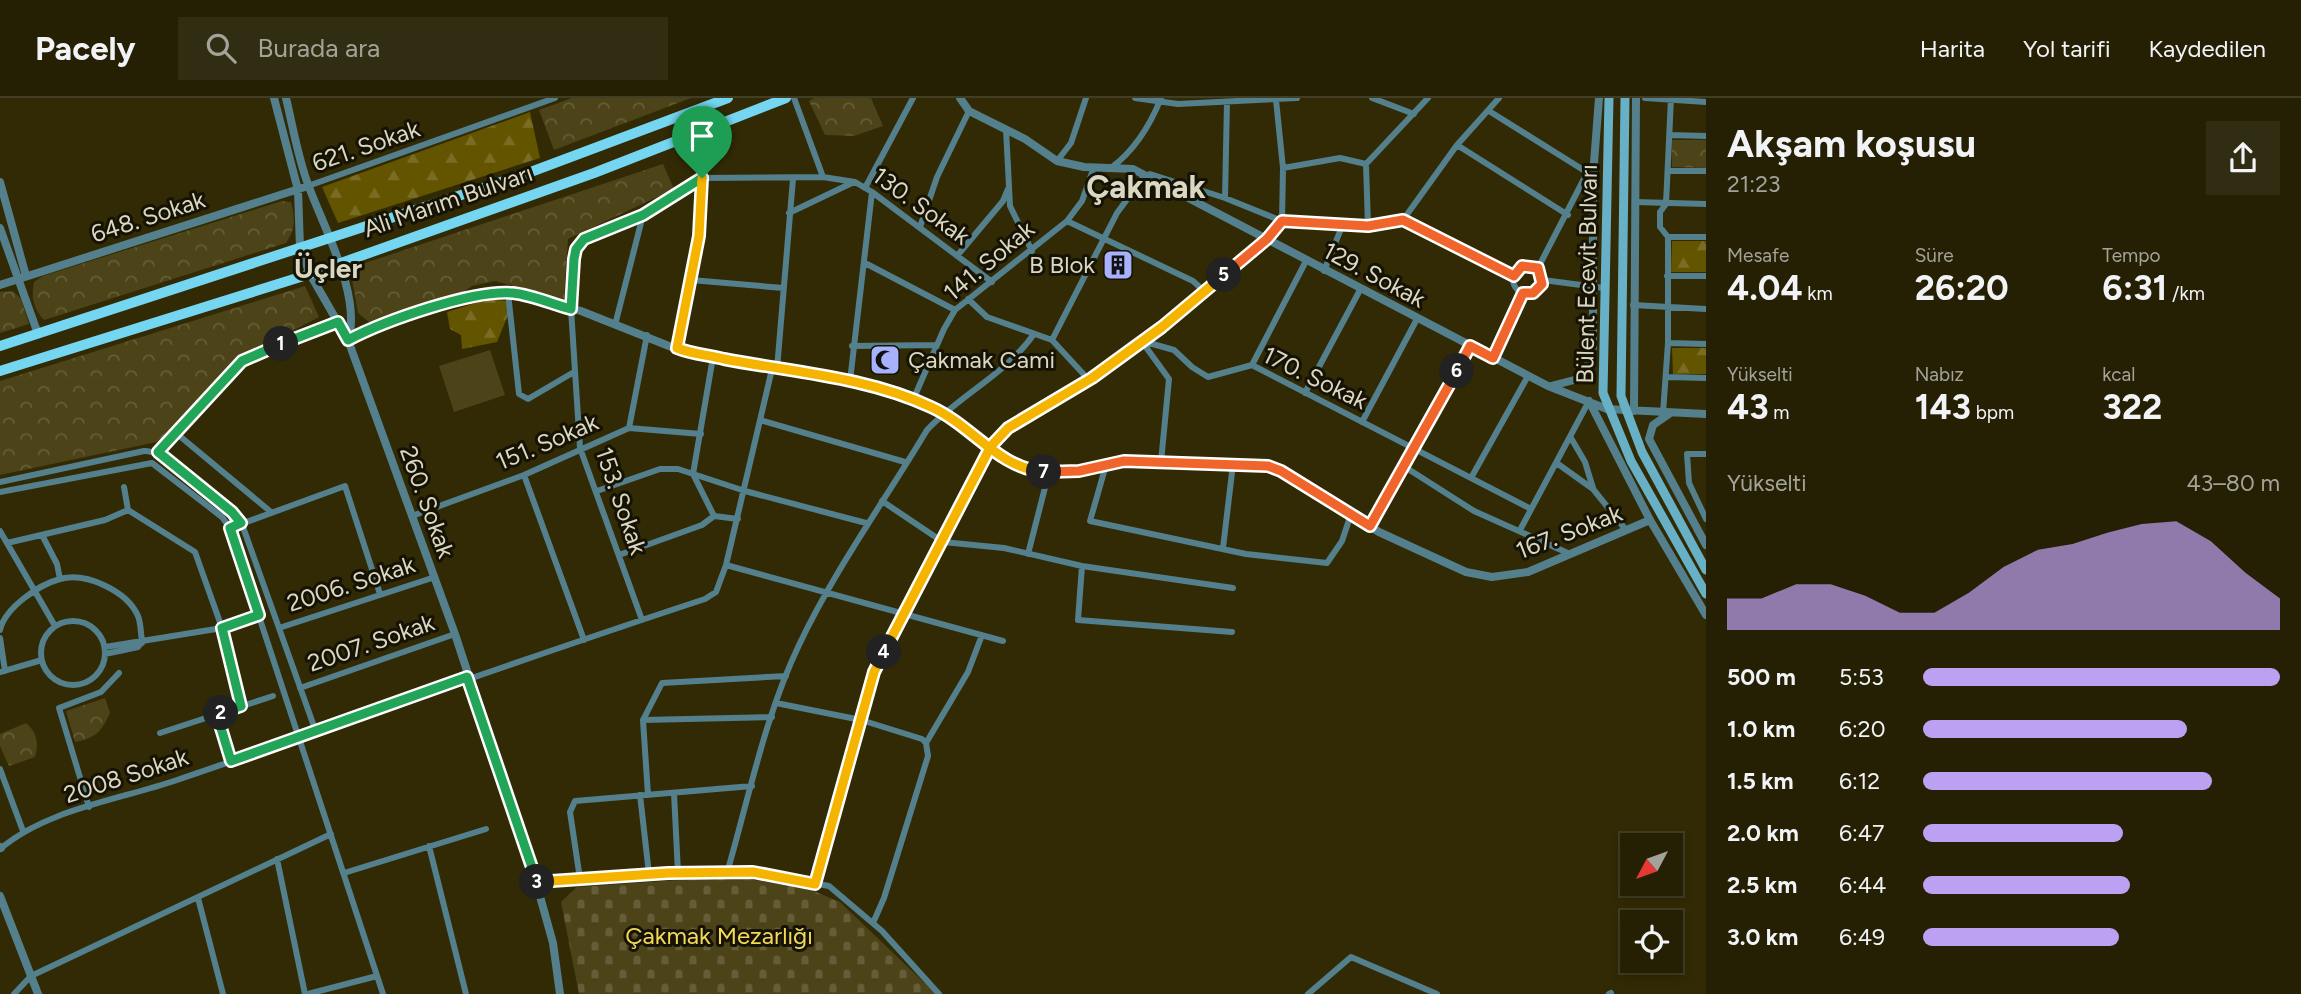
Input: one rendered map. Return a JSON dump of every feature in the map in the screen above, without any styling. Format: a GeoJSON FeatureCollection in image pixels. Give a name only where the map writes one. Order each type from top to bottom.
{"type":"FeatureCollection","features":[{"type":"Feature","properties":{"kind":"main road","name":"Ali Marım Bulvarı"},"geometry":{"type":"LineString","coordinates":[[0,346],[528,173],[728,98]]}},
{"type":"Feature","properties":{"kind":"main road","name":"Ali Marım Bulvarı"},"geometry":{"type":"LineString","coordinates":[[0,371],[310,274],[337,262],[606,169],[786,98]]}},
{"type":"Feature","properties":{"kind":"main road","name":"Bülent Ecevit Bulvarı"},"geometry":{"type":"LineString","coordinates":[[1609,98],[1604,288],[1598,348],[1603,393],[1607,409],[1631,461],[1706,594]]}},
{"type":"Feature","properties":{"kind":"main road","name":"Bülent Ecevit Bulvarı"},"geometry":{"type":"LineString","coordinates":[[1625,98],[1619,371],[1629,410],[1667,503],[1706,570]]}},
{"type":"Feature","properties":{"kind":"street"},"geometry":{"type":"LineString","coordinates":[[274,98],[298,190],[300,248],[310,274],[348,340]]}},
{"type":"Feature","properties":{"kind":"street"},"geometry":{"type":"LineString","coordinates":[[286,98],[308,187],[332,238],[350,305],[353,325],[348,340]]}},
{"type":"Feature","properties":{"kind":"street"},"geometry":{"type":"LineString","coordinates":[[530,98],[533,107]]}},
{"type":"Feature","properties":{"kind":"street","name":"621. Sokak"},"geometry":{"type":"LineString","coordinates":[[308,187],[555,98]]}},
{"type":"Feature","properties":{"kind":"street"},"geometry":{"type":"LineString","coordinates":[[794,98],[823,177]]}},
{"type":"Feature","properties":{"kind":"street"},"geometry":{"type":"LineString","coordinates":[[865,188],[913,98]]}},
{"type":"Feature","properties":{"kind":"street","name":"129. Sokak"},"geometry":{"type":"LineString","coordinates":[[960,98],[969,111],[1006,129],[1057,161],[1133,169],[1528,376],[1607,409]]}},
{"type":"Feature","properties":{"kind":"street"},"geometry":{"type":"LineString","coordinates":[[1057,161],[1071,142],[1086,98]]}},
{"type":"Feature","properties":{"kind":"street"},"geometry":{"type":"LineString","coordinates":[[1135,98],[1227,103],[1297,98]]}},
{"type":"Feature","properties":{"kind":"street"},"geometry":{"type":"LineString","coordinates":[[1373,98],[1414,114]]}},
{"type":"Feature","properties":{"kind":"street"},"geometry":{"type":"LineString","coordinates":[[1368,226],[1366,164],[1428,98]]}},
{"type":"Feature","properties":{"kind":"street"},"geometry":{"type":"LineString","coordinates":[[1403,220],[1457,145],[1499,98]]}},
{"type":"Feature","properties":{"kind":"street"},"geometry":{"type":"LineString","coordinates":[[1548,386],[1578,379],[1598,348],[1590,174],[1598,98]]}},
{"type":"Feature","properties":{"kind":"street"},"geometry":{"type":"LineString","coordinates":[[1629,410],[1636,98]]}},
{"type":"Feature","properties":{"kind":"street"},"geometry":{"type":"LineString","coordinates":[[1645,98],[1706,102]]}},
{"type":"Feature","properties":{"kind":"street"},"geometry":{"type":"LineString","coordinates":[[1671,99],[1666,204],[1660,212],[1660,227],[1668,237],[1667,413],[1653,425],[1649,439],[1705,541]]}},
{"type":"Feature","properties":{"kind":"street"},"geometry":{"type":"LineString","coordinates":[[815,884],[874,672],[991,446],[1008,428],[1088,379],[1142,341],[1267,239],[1282,221],[1283,168],[1276,100]]}},
{"type":"Feature","properties":{"kind":"street"},"geometry":{"type":"LineString","coordinates":[[1111,168],[1128,156],[1140,140],[1160,101]]}},
{"type":"Feature","properties":{"kind":"street"},"geometry":{"type":"LineString","coordinates":[[1225,198],[1227,103]]}},
{"type":"Feature","properties":{"kind":"street"},"geometry":{"type":"LineString","coordinates":[[920,227],[937,177],[969,111]]}},
{"type":"Feature","properties":{"kind":"street"},"geometry":{"type":"LineString","coordinates":[[1489,111],[1590,174]]}},
{"type":"Feature","properties":{"kind":"street"},"geometry":{"type":"LineString","coordinates":[[1006,129],[1011,181],[1010,206],[1032,251]]}},
{"type":"Feature","properties":{"kind":"street"},"geometry":{"type":"LineString","coordinates":[[1670,135],[1706,136]]}},
{"type":"Feature","properties":{"kind":"street"},"geometry":{"type":"LineString","coordinates":[[1457,145],[1568,215]]}},
{"type":"Feature","properties":{"kind":"street"},"geometry":{"type":"LineString","coordinates":[[1283,168],[1340,158],[1366,164]]}},
{"type":"Feature","properties":{"kind":"street"},"geometry":{"type":"LineString","coordinates":[[1067,221],[1082,201],[1094,167]]}},
{"type":"Feature","properties":{"kind":"street"},"geometry":{"type":"LineString","coordinates":[[1133,169],[1225,198],[1282,221],[1368,226],[1403,220],[1514,276]]}},
{"type":"Feature","properties":{"kind":"street"},"geometry":{"type":"LineString","coordinates":[[1668,170],[1706,171]]}},
{"type":"Feature","properties":{"kind":"street"},"geometry":{"type":"LineString","coordinates":[[1538,268],[1590,174]]}},
{"type":"Feature","properties":{"kind":"street"},"geometry":{"type":"LineString","coordinates":[[1052,340],[1117,213],[1145,175]]}},
{"type":"Feature","properties":{"kind":"street","name":"130. Sokak"},"geometry":{"type":"LineString","coordinates":[[702,178],[823,177],[855,182],[873,192],[992,282]]}},
{"type":"Feature","properties":{"kind":"street"},"geometry":{"type":"LineString","coordinates":[[615,325],[643,215],[702,178]]}},
{"type":"Feature","properties":{"kind":"street"},"geometry":{"type":"LineString","coordinates":[[677,348],[699,236],[702,178]]}},
{"type":"Feature","properties":{"kind":"street","name":"2008 Sokak"},"geometry":{"type":"LineString","coordinates":[[0,848],[23,831],[89,807],[300,738],[467,677],[705,599],[716,592],[726,565],[760,420],[775,369],[793,178]]}},
{"type":"Feature","properties":{"kind":"street"},"geometry":{"type":"LineString","coordinates":[[957,256],[1003,201],[1011,181]]}},
{"type":"Feature","properties":{"kind":"street"},"geometry":{"type":"LineString","coordinates":[[0,182],[26,276]]}},
{"type":"Feature","properties":{"kind":"street"},"geometry":{"type":"LineString","coordinates":[[789,212],[855,182]]}},
{"type":"Feature","properties":{"kind":"street","name":"648. Sokak"},"geometry":{"type":"LineString","coordinates":[[0,285],[308,187]]}},
{"type":"Feature","properties":{"kind":"street"},"geometry":{"type":"LineString","coordinates":[[850,381],[852,346],[873,192]]}},
{"type":"Feature","properties":{"kind":"street"},"geometry":{"type":"LineString","coordinates":[[1635,202],[1706,204]]}},
{"type":"Feature","properties":{"kind":"street","name":"153. Sokak"},"geometry":{"type":"LineString","coordinates":[[642,620],[580,448],[571,309],[576,249],[584,239],[643,215]]}},
{"type":"Feature","properties":{"kind":"street","name":"141. Sokak"},"geometry":{"type":"LineString","coordinates":[[913,400],[936,345],[955,310],[1067,221],[1193,282],[1204,291]]}},
{"type":"Feature","properties":{"kind":"street"},"geometry":{"type":"LineString","coordinates":[[1324,271],[1343,224]]}},
{"type":"Feature","properties":{"kind":"street"},"geometry":{"type":"LineString","coordinates":[[0,228],[16,280],[38,334]]}},
{"type":"Feature","properties":{"kind":"street"},"geometry":{"type":"LineString","coordinates":[[1668,237],[1706,237]]}},
{"type":"Feature","properties":{"kind":"street"},"geometry":{"type":"LineString","coordinates":[[1252,365],[1306,261]]}},
{"type":"Feature","properties":{"kind":"street"},"geometry":{"type":"LineString","coordinates":[[864,263],[955,310]]}},
{"type":"Feature","properties":{"kind":"street"},"geometry":{"type":"LineString","coordinates":[[1523,293],[1516,286],[1514,276],[1522,266],[1538,268]]}},
{"type":"Feature","properties":{"kind":"street"},"geometry":{"type":"LineString","coordinates":[[1538,268],[1543,280]]}},
{"type":"Feature","properties":{"kind":"street"},"geometry":{"type":"LineString","coordinates":[[1667,276],[1706,276]]}},
{"type":"Feature","properties":{"kind":"street"},"geometry":{"type":"LineString","coordinates":[[691,280],[783,288]]}},
{"type":"Feature","properties":{"kind":"street"},"geometry":{"type":"LineString","coordinates":[[1543,280],[1604,288]]}},
{"type":"Feature","properties":{"kind":"street"},"geometry":{"type":"LineString","coordinates":[[1523,293],[1536,291],[1543,280]]}},
{"type":"Feature","properties":{"kind":"street"},"geometry":{"type":"LineString","coordinates":[[1305,393],[1360,290]]}},
{"type":"Feature","properties":{"kind":"street"},"geometry":{"type":"LineString","coordinates":[[348,340],[454,299],[509,293],[519,394],[528,399],[574,372]]}},
{"type":"Feature","properties":{"kind":"street","name":"167. Sokak"},"geometry":{"type":"LineString","coordinates":[[509,293],[571,309],[677,348],[775,369],[850,381],[913,400],[942,413],[991,446],[1005,461],[1024,470],[1079,471],[1124,461],[1268,466],[1281,471],[1370,526],[1466,572],[1492,577],[1528,572],[1650,520]]}},
{"type":"Feature","properties":{"kind":"street"},"geometry":{"type":"LineString","coordinates":[[1493,358],[1523,293]]}},
{"type":"Feature","properties":{"kind":"street"},"geometry":{"type":"LineString","coordinates":[[968,299],[988,317],[1052,340],[1088,379]]}},
{"type":"Feature","properties":{"kind":"street"},"geometry":{"type":"LineString","coordinates":[[1633,305],[1706,309]]}},
{"type":"Feature","properties":{"kind":"street"},"geometry":{"type":"LineString","coordinates":[[1362,422],[1417,319]]}},
{"type":"Feature","properties":{"kind":"street"},"geometry":{"type":"LineString","coordinates":[[158,452],[242,361],[338,322]]}},
{"type":"Feature","properties":{"kind":"street"},"geometry":{"type":"LineString","coordinates":[[727,873],[776,703],[826,592],[905,462],[942,413],[1009,363],[1034,334]]}},
{"type":"Feature","properties":{"kind":"street"},"geometry":{"type":"LineString","coordinates":[[629,428],[647,335]]}},
{"type":"Feature","properties":{"kind":"street","name":"260. Sokak"},"geometry":{"type":"LineString","coordinates":[[348,340],[455,634],[536,882],[553,943],[560,994]]}},
{"type":"Feature","properties":{"kind":"street"},"geometry":{"type":"LineString","coordinates":[[1142,341],[1169,379],[1161,462]]}},
{"type":"Feature","properties":{"kind":"street","name":"170. Sokak"},"geometry":{"type":"LineString","coordinates":[[1142,341],[1174,350],[1192,367],[1208,377],[1252,365],[1531,509]]}},
{"type":"Feature","properties":{"kind":"street"},"geometry":{"type":"LineString","coordinates":[[1668,343],[1706,344]]}},
{"type":"Feature","properties":{"kind":"street"},"geometry":{"type":"LineString","coordinates":[[852,346],[936,345]]}},
{"type":"Feature","properties":{"kind":"street"},"geometry":{"type":"LineString","coordinates":[[1370,526],[1470,346]]}},
{"type":"Feature","properties":{"kind":"street"},"geometry":{"type":"LineString","coordinates":[[713,357],[693,474],[714,516]]}},
{"type":"Feature","properties":{"kind":"street"},"geometry":{"type":"LineString","coordinates":[[1471,478],[1528,376]]}},
{"type":"Feature","properties":{"kind":"street"},"geometry":{"type":"LineString","coordinates":[[1667,377],[1706,378]]}},
{"type":"Feature","properties":{"kind":"street"},"geometry":{"type":"LineString","coordinates":[[1520,530],[1558,464],[1589,401]]}},
{"type":"Feature","properties":{"kind":"street"},"geometry":{"type":"LineString","coordinates":[[1589,401],[1650,520],[1706,615]]}},
{"type":"Feature","properties":{"kind":"street"},"geometry":{"type":"LineString","coordinates":[[1607,409],[1706,414]]}},
{"type":"Feature","properties":{"kind":"street"},"geometry":{"type":"LineString","coordinates":[[760,420],[905,462]]}},
{"type":"Feature","properties":{"kind":"street","name":"151. Sokak"},"geometry":{"type":"LineString","coordinates":[[412,516],[524,475],[629,428],[701,434]]}},
{"type":"Feature","properties":{"kind":"street"},"geometry":{"type":"LineString","coordinates":[[176,433],[271,512]]}},
{"type":"Feature","properties":{"kind":"street"},"geometry":{"type":"LineString","coordinates":[[1571,438],[1585,462],[1593,489]]}},
{"type":"Feature","properties":{"kind":"street"},"geometry":{"type":"LineString","coordinates":[[0,482],[144,451],[158,452],[232,512],[241,523],[316,732]]}},
{"type":"Feature","properties":{"kind":"street"},"geometry":{"type":"LineString","coordinates":[[1706,454],[1687,454],[1689,483],[1706,519]]}},
{"type":"Feature","properties":{"kind":"street"},"geometry":{"type":"LineString","coordinates":[[0,492],[152,463],[222,517],[230,528],[383,994]]}},
{"type":"Feature","properties":{"kind":"street"},"geometry":{"type":"LineString","coordinates":[[1223,548],[1233,464]]}},
{"type":"Feature","properties":{"kind":"street"},"geometry":{"type":"LineString","coordinates":[[1558,464],[1593,489],[1626,530]]}},
{"type":"Feature","properties":{"kind":"street"},"geometry":{"type":"LineString","coordinates":[[1106,465],[1090,521],[1246,554],[1327,562],[1342,541],[1351,514]]}},
{"type":"Feature","properties":{"kind":"street"},"geometry":{"type":"LineString","coordinates":[[1405,467],[1453,500],[1570,554]]}},
{"type":"Feature","properties":{"kind":"street"},"geometry":{"type":"LineString","coordinates":[[597,491],[660,469],[678,468],[745,491],[866,523]]}},
{"type":"Feature","properties":{"kind":"street"},"geometry":{"type":"LineString","coordinates":[[1028,554],[1049,472]]}},
{"type":"Feature","properties":{"kind":"street"},"geometry":{"type":"LineString","coordinates":[[524,475],[584,640]]}},
{"type":"Feature","properties":{"kind":"street"},"geometry":{"type":"LineString","coordinates":[[230,528],[345,486],[380,594]]}},
{"type":"Feature","properties":{"kind":"street"},"geometry":{"type":"LineString","coordinates":[[124,487],[128,510],[195,552],[222,628],[241,706]]}},
{"type":"Feature","properties":{"kind":"street"},"geometry":{"type":"LineString","coordinates":[[882,501],[943,542],[1004,548],[1082,566],[1233,588]]}},
{"type":"Feature","properties":{"kind":"street"},"geometry":{"type":"LineString","coordinates":[[7,543],[105,520],[128,510]]}},
{"type":"Feature","properties":{"kind":"street"},"geometry":{"type":"LineString","coordinates":[[619,555],[702,525],[714,516],[738,519]]}},
{"type":"Feature","properties":{"kind":"street"},"geometry":{"type":"LineString","coordinates":[[0,531],[55,626]]}},
{"type":"Feature","properties":{"kind":"street"},"geometry":{"type":"LineString","coordinates":[[42,535],[57,564],[60,579]]}},
{"type":"Feature","properties":{"kind":"street"},"geometry":{"type":"LineString","coordinates":[[726,565],[1003,641]]}},
{"type":"Feature","properties":{"kind":"street"},"geometry":{"type":"LineString","coordinates":[[1082,566],[1078,620],[1232,632]]}},
{"type":"Feature","properties":{"kind":"street","name":"2006. Sokak"},"geometry":{"type":"LineString","coordinates":[[279,628],[435,577]]}},
{"type":"Feature","properties":{"kind":"street"},"geometry":{"type":"LineString","coordinates":[[0,630],[8,614],[35,591],[60,579],[89,581],[115,591],[139,617],[141,643]]}},
{"type":"Feature","properties":{"kind":"street"},"geometry":{"type":"LineString","coordinates":[[105,651],[222,628],[259,615]]}},
{"type":"Feature","properties":{"kind":"street"},"geometry":{"type":"LineString","coordinates":[[72,620],[89,625],[102,638],[105,651],[99,673],[84,683],[75,685],[66,684],[50,676],[42,660],[45,637],[55,626],[72,620]]}},
{"type":"Feature","properties":{"kind":"street","name":"2007. Sokak"},"geometry":{"type":"LineString","coordinates":[[300,688],[455,634]]}},
{"type":"Feature","properties":{"kind":"street"},"geometry":{"type":"LineString","coordinates":[[926,743],[968,672],[982,635]]}},
{"type":"Feature","properties":{"kind":"street"},"geometry":{"type":"LineString","coordinates":[[0,638],[2,672],[42,660]]}},
{"type":"Feature","properties":{"kind":"street"},"geometry":{"type":"LineString","coordinates":[[89,807],[59,708],[101,692],[119,673]]}},
{"type":"Feature","properties":{"kind":"street"},"geometry":{"type":"LineString","coordinates":[[649,874],[643,720],[662,683],[786,676]]}},
{"type":"Feature","properties":{"kind":"street"},"geometry":{"type":"LineString","coordinates":[[160,733],[272,696]]}},
{"type":"Feature","properties":{"kind":"street"},"geometry":{"type":"LineString","coordinates":[[776,703],[862,720],[922,739],[926,743],[928,756],[884,898],[873,923]]}},
{"type":"Feature","properties":{"kind":"street"},"geometry":{"type":"LineString","coordinates":[[217,715],[231,761]]}},
{"type":"Feature","properties":{"kind":"street"},"geometry":{"type":"LineString","coordinates":[[643,720],[772,717]]}},
{"type":"Feature","properties":{"kind":"street"},"geometry":{"type":"LineString","coordinates":[[0,769],[23,831]]}},
{"type":"Feature","properties":{"kind":"street"},"geometry":{"type":"LineString","coordinates":[[580,879],[570,812],[575,801],[752,786]]}},
{"type":"Feature","properties":{"kind":"street"},"geometry":{"type":"LineString","coordinates":[[674,793],[678,873]]}},
{"type":"Feature","properties":{"kind":"street"},"geometry":{"type":"LineString","coordinates":[[344,873],[486,829]]}},
{"type":"Feature","properties":{"kind":"street"},"geometry":{"type":"LineString","coordinates":[[14,994],[31,976],[331,834]]}},
{"type":"Feature","properties":{"kind":"street"},"geometry":{"type":"LineString","coordinates":[[429,846],[466,994]]}},
{"type":"Feature","properties":{"kind":"street"},"geometry":{"type":"LineString","coordinates":[[276,859],[306,994],[377,976]]}},
{"type":"Feature","properties":{"kind":"street"},"geometry":{"type":"LineString","coordinates":[[536,882],[649,874],[753,872],[829,886],[873,923],[939,994]]}},
{"type":"Feature","properties":{"kind":"street"},"geometry":{"type":"LineString","coordinates":[[0,896],[38,994]]}},
{"type":"Feature","properties":{"kind":"street"},"geometry":{"type":"LineString","coordinates":[[198,898],[223,994]]}},
{"type":"Feature","properties":{"kind":"street"},"geometry":{"type":"LineString","coordinates":[[1308,994],[1350,957],[1437,994]]}},
{"type":"Feature","properties":{"kind":"green space"},"geometry":{"type":"Polygon","coordinates":[[[572,98],[691,98],[554,150],[539,110],[572,98]]]}},
{"type":"Feature","properties":{"kind":"green space"},"geometry":{"type":"Polygon","coordinates":[[[814,98],[871,98],[883,126],[854,136],[825,135],[809,101],[814,98]]]}},
{"type":"Feature","properties":{"kind":"green space"},"geometry":{"type":"Polygon","coordinates":[[[530,112],[540,158],[338,223],[322,187],[530,112]]]}},
{"type":"Feature","properties":{"kind":"green space"},"geometry":{"type":"Polygon","coordinates":[[[1672,140],[1706,140],[1706,168],[1672,167],[1672,140]]]}},
{"type":"Feature","properties":{"kind":"green space"},"geometry":{"type":"Polygon","coordinates":[[[663,164],[674,189],[568,239],[564,299],[495,281],[472,286],[454,299],[369,322],[358,313],[350,268],[663,164]]]}},
{"type":"Feature","properties":{"kind":"green space"},"geometry":{"type":"Polygon","coordinates":[[[282,201],[291,202],[294,218],[292,233],[286,243],[44,320],[35,307],[34,282],[43,276],[282,201]]]}},
{"type":"Feature","properties":{"kind":"green space"},"geometry":{"type":"Polygon","coordinates":[[[1672,241],[1706,241],[1706,272],[1671,272],[1672,241]]]}},
{"type":"Feature","properties":{"kind":"green space"},"geometry":{"type":"Polygon","coordinates":[[[305,286],[319,317],[244,356],[166,440],[0,475],[0,381],[305,286]]]}},
{"type":"Feature","properties":{"kind":"green space"},"geometry":{"type":"Polygon","coordinates":[[[13,291],[21,299],[29,324],[0,333],[0,292],[13,291]]]}},
{"type":"Feature","properties":{"kind":"green space"},"geometry":{"type":"Polygon","coordinates":[[[488,299],[507,301],[508,315],[497,342],[462,349],[461,335],[450,329],[447,312],[488,299]]]}},
{"type":"Feature","properties":{"kind":"green space"},"geometry":{"type":"Polygon","coordinates":[[[1672,348],[1706,348],[1706,374],[1673,374],[1672,348]]]}},
{"type":"Feature","properties":{"kind":"green space"},"geometry":{"type":"Polygon","coordinates":[[[490,350],[505,395],[454,412],[439,366],[490,350]]]}},
{"type":"Feature","properties":{"kind":"green space"},"geometry":{"type":"Polygon","coordinates":[[[105,698],[110,713],[104,725],[93,736],[75,742],[66,711],[105,698]]]}},
{"type":"Feature","properties":{"kind":"green space"},"geometry":{"type":"Polygon","coordinates":[[[26,723],[36,738],[35,757],[9,766],[0,746],[0,734],[26,723]]]}},
{"type":"Feature","properties":{"kind":"green space","name":"Çakmak Mezarlığı"},"geometry":{"type":"Polygon","coordinates":[[[723,877],[797,884],[840,902],[936,994],[579,994],[561,902],[577,887],[723,877]]]}},
{"type":"Feature","properties":{"kind":"place","name":"B Blok"},"geometry":{"type":"Point","coordinates":[1118,265]}},
{"type":"Feature","properties":{"kind":"place","name":"Çakmak Cami"},"geometry":{"type":"Point","coordinates":[885,360]}},
{"type":"Feature","properties":{"kind":"district","name":"Çakmak"},"geometry":{"type":"Point","coordinates":[1146,187]}},
{"type":"Feature","properties":{"kind":"district","name":"Üçler"},"geometry":{"type":"Point","coordinates":[328,268]}},
{"type":"Feature","properties":{"kind":"route"},"geometry":{"type":"LineString","coordinates":[[702,178],[643,215],[584,239],[576,249],[574,259],[571,309],[514,293],[490,293],[454,299],[365,331],[348,340],[338,322],[242,361],[158,452],[232,512],[241,523],[230,528],[259,615],[222,628],[241,706],[217,715],[231,761],[467,677],[536,882],[668,873],[753,872],[815,884],[874,672],[903,612],[968,495],[991,446],[1008,428],[1092,378],[1162,327],[1267,239],[1282,221],[1368,226],[1403,220],[1514,276],[1522,266],[1535,266],[1542,273],[1543,280],[1536,291],[1523,293],[1493,358],[1470,346],[1370,526],[1281,471],[1268,466],[1124,461],[1079,471],[1024,470],[1005,461],[991,446],[931,406],[859,383],[680,350],[677,348],[699,236],[702,178]]}}]}
